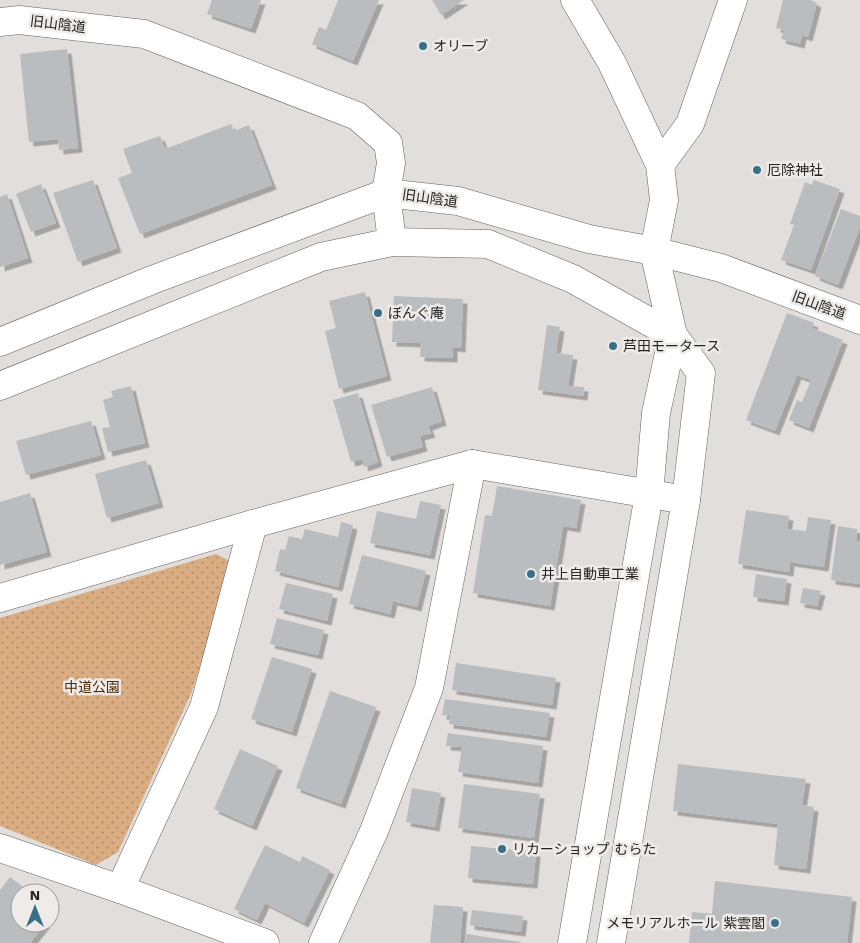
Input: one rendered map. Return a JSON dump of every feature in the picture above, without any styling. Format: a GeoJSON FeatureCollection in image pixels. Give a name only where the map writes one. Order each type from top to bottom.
{"type":"FeatureCollection","features":[{"type":"Feature","properties":{"kind":"street"},"geometry":{"type":"LineString","coordinates":[[575,0],[612,62],[660,165],[664,200],[654,251],[673,335],[701,373],[686,500],[611,943]]}},
{"type":"Feature","properties":{"kind":"street"},"geometry":{"type":"LineString","coordinates":[[660,165],[690,124],[733,0]]}},
{"type":"Feature","properties":{"kind":"street","name":"旧山陰道"},"geometry":{"type":"LineString","coordinates":[[9,14],[144,34],[357,116],[388,143],[391,163],[386,193],[458,201],[589,239],[654,251],[721,268],[860,320]]}},
{"type":"Feature","properties":{"kind":"street"},"geometry":{"type":"LineString","coordinates":[[0,342],[152,280],[386,193],[392,242]]}},
{"type":"Feature","properties":{"kind":"street"},"geometry":{"type":"LineString","coordinates":[[0,386],[321,257],[392,242],[488,244],[573,279],[673,335]]}},
{"type":"Feature","properties":{"kind":"street"},"geometry":{"type":"LineString","coordinates":[[572,943],[649,494],[656,413],[673,335]]}},
{"type":"Feature","properties":{"kind":"street"},"geometry":{"type":"LineString","coordinates":[[0,598],[253,524],[472,464],[686,500]]}},
{"type":"Feature","properties":{"kind":"street"},"geometry":{"type":"LineString","coordinates":[[323,943],[374,831],[429,688],[472,464]]}},
{"type":"Feature","properties":{"kind":"street"},"geometry":{"type":"LineString","coordinates":[[120,889],[204,707],[253,524]]}},
{"type":"Feature","properties":{"kind":"street"},"geometry":{"type":"LineString","coordinates":[[0,848],[120,889],[265,943]]}},
{"type":"Feature","properties":{"kind":"green space","name":"中道公園"},"geometry":{"type":"Polygon","coordinates":[[[216,554],[234,563],[191,694],[118,852],[96,865],[0,826],[0,618],[216,554]]]}},
{"type":"Feature","properties":{"kind":"building"},"geometry":{"type":"Polygon","coordinates":[[[212,0],[261,0],[251,29],[207,14],[212,0]]]}},
{"type":"Feature","properties":{"kind":"building"},"geometry":{"type":"Polygon","coordinates":[[[338,0],[379,0],[353,61],[312,44],[319,27],[326,30],[338,0]]]}},
{"type":"Feature","properties":{"kind":"building"},"geometry":{"type":"Polygon","coordinates":[[[432,0],[464,0],[441,15],[432,0]]]}},
{"type":"Feature","properties":{"kind":"building"},"geometry":{"type":"Polygon","coordinates":[[[783,0],[811,0],[817,3],[808,37],[802,35],[800,44],[781,39],[784,30],[776,28],[783,0]]]}},
{"type":"Feature","properties":{"kind":"building"},"geometry":{"type":"Polygon","coordinates":[[[67,49],[78,148],[59,150],[58,139],[29,142],[20,54],[67,49]]]}},
{"type":"Feature","properties":{"kind":"building"},"geometry":{"type":"Polygon","coordinates":[[[231,124],[234,131],[249,125],[272,185],[140,234],[118,178],[132,173],[123,149],[160,136],[165,149],[231,124]]]}},
{"type":"Feature","properties":{"kind":"building"},"geometry":{"type":"Polygon","coordinates":[[[93,180],[117,248],[78,262],[53,193],[93,180]]]}},
{"type":"Feature","properties":{"kind":"building"},"geometry":{"type":"Polygon","coordinates":[[[814,180],[840,189],[811,270],[781,260],[794,225],[790,224],[805,182],[812,185],[814,180]]]}},
{"type":"Feature","properties":{"kind":"building"},"geometry":{"type":"Polygon","coordinates":[[[41,184],[56,223],[31,232],[16,194],[41,184]]]}},
{"type":"Feature","properties":{"kind":"building"},"geometry":{"type":"Polygon","coordinates":[[[7,194],[28,258],[0,267],[0,197],[7,194]]]}},
{"type":"Feature","properties":{"kind":"building"},"geometry":{"type":"Polygon","coordinates":[[[841,209],[860,216],[860,227],[838,285],[815,276],[841,209]]]}},
{"type":"Feature","properties":{"kind":"building"},"geometry":{"type":"Polygon","coordinates":[[[365,292],[387,376],[339,389],[325,331],[336,328],[329,301],[365,292]]]}},
{"type":"Feature","properties":{"kind":"building"},"geometry":{"type":"Polygon","coordinates":[[[394,296],[463,299],[461,348],[453,347],[453,358],[420,357],[421,343],[392,342],[394,296]]]}},
{"type":"Feature","properties":{"kind":"building"},"geometry":{"type":"Polygon","coordinates":[[[787,313],[814,323],[812,328],[843,340],[809,428],[789,420],[797,400],[802,402],[811,380],[797,375],[775,431],[746,420],[787,313]]]}},
{"type":"Feature","properties":{"kind":"building"},"geometry":{"type":"Polygon","coordinates":[[[547,325],[560,327],[556,353],[573,355],[568,386],[584,387],[583,396],[538,390],[547,325]]]}},
{"type":"Feature","properties":{"kind":"building"},"geometry":{"type":"Polygon","coordinates":[[[131,386],[145,443],[108,452],[102,428],[110,427],[103,400],[113,397],[111,391],[131,386]]]}},
{"type":"Feature","properties":{"kind":"building"},"geometry":{"type":"Polygon","coordinates":[[[432,387],[442,421],[428,426],[431,433],[420,436],[423,447],[387,457],[371,405],[432,387]]]}},
{"type":"Feature","properties":{"kind":"building"},"geometry":{"type":"Polygon","coordinates":[[[358,393],[378,462],[364,467],[362,459],[351,462],[333,400],[358,393]]]}},
{"type":"Feature","properties":{"kind":"building"},"geometry":{"type":"Polygon","coordinates":[[[91,421],[101,455],[26,475],[16,441],[91,421]]]}},
{"type":"Feature","properties":{"kind":"building"},"geometry":{"type":"Polygon","coordinates":[[[146,460],[159,503],[107,518],[95,474],[146,460]]]}},
{"type":"Feature","properties":{"kind":"building"},"geometry":{"type":"Polygon","coordinates":[[[497,486],[581,500],[576,528],[563,526],[550,606],[473,593],[485,515],[492,516],[497,486]]]}},
{"type":"Feature","properties":{"kind":"building"},"geometry":{"type":"Polygon","coordinates":[[[30,493],[47,552],[0,565],[0,502],[30,493]]]}},
{"type":"Feature","properties":{"kind":"building"},"geometry":{"type":"Polygon","coordinates":[[[420,501],[441,505],[430,555],[370,543],[377,511],[416,519],[420,501]]]}},
{"type":"Feature","properties":{"kind":"building"},"geometry":{"type":"Polygon","coordinates":[[[746,510],[789,516],[787,529],[806,531],[808,517],[831,520],[824,567],[790,562],[789,572],[738,564],[746,510]]]}},
{"type":"Feature","properties":{"kind":"building"},"geometry":{"type":"Polygon","coordinates":[[[341,522],[353,525],[338,587],[275,571],[280,549],[285,550],[289,536],[302,539],[305,529],[338,537],[341,522]]]}},
{"type":"Feature","properties":{"kind":"building"},"geometry":{"type":"Polygon","coordinates":[[[838,526],[857,529],[856,541],[860,542],[860,584],[831,580],[838,526]]]}},
{"type":"Feature","properties":{"kind":"building"},"geometry":{"type":"Polygon","coordinates":[[[362,555],[426,571],[417,607],[393,601],[390,614],[349,604],[362,555]]]}},
{"type":"Feature","properties":{"kind":"building"},"geometry":{"type":"Polygon","coordinates":[[[756,574],[787,579],[784,601],[753,597],[756,574]]]}},
{"type":"Feature","properties":{"kind":"building"},"geometry":{"type":"Polygon","coordinates":[[[286,583],[333,594],[327,621],[279,609],[286,583]]]}},
{"type":"Feature","properties":{"kind":"building"},"geometry":{"type":"Polygon","coordinates":[[[803,588],[821,591],[817,606],[800,603],[803,588]]]}},
{"type":"Feature","properties":{"kind":"building"},"geometry":{"type":"Polygon","coordinates":[[[277,618],[324,630],[318,655],[270,644],[277,618]]]}},
{"type":"Feature","properties":{"kind":"building"},"geometry":{"type":"Polygon","coordinates":[[[272,657],[312,669],[292,732],[251,719],[272,657]]]}},
{"type":"Feature","properties":{"kind":"building"},"geometry":{"type":"Polygon","coordinates":[[[456,663],[556,678],[552,705],[452,690],[456,663]]]}},
{"type":"Feature","properties":{"kind":"building"},"geometry":{"type":"Polygon","coordinates":[[[330,691],[376,707],[341,804],[296,788],[330,691]]]}},
{"type":"Feature","properties":{"kind":"building"},"geometry":{"type":"Polygon","coordinates":[[[445,699],[550,713],[546,737],[449,724],[450,716],[442,715],[445,699]]]}},
{"type":"Feature","properties":{"kind":"building"},"geometry":{"type":"Polygon","coordinates":[[[448,733],[543,746],[538,783],[458,772],[462,747],[446,746],[448,733]]]}},
{"type":"Feature","properties":{"kind":"building"},"geometry":{"type":"Polygon","coordinates":[[[240,749],[278,766],[252,826],[214,809],[240,749]]]}},
{"type":"Feature","properties":{"kind":"building"},"geometry":{"type":"Polygon","coordinates":[[[678,764],[806,779],[802,805],[814,807],[806,869],[774,865],[778,824],[673,811],[678,764]]]}},
{"type":"Feature","properties":{"kind":"building"},"geometry":{"type":"Polygon","coordinates":[[[464,784],[540,794],[534,838],[458,828],[464,784]]]}},
{"type":"Feature","properties":{"kind":"building"},"geometry":{"type":"Polygon","coordinates":[[[412,788],[441,793],[435,827],[406,822],[412,788]]]}},
{"type":"Feature","properties":{"kind":"building"},"geometry":{"type":"Polygon","coordinates":[[[265,845],[300,862],[302,856],[330,870],[304,923],[265,903],[257,920],[234,909],[265,845]]]}},
{"type":"Feature","properties":{"kind":"building"},"geometry":{"type":"Polygon","coordinates":[[[471,846],[536,852],[533,884],[468,878],[471,846]]]}},
{"type":"Feature","properties":{"kind":"building"},"geometry":{"type":"Polygon","coordinates":[[[10,877],[18,883],[10,883],[10,933],[38,933],[30,943],[0,943],[0,890],[10,877]]]}},
{"type":"Feature","properties":{"kind":"building"},"geometry":{"type":"Polygon","coordinates":[[[715,881],[852,897],[847,943],[689,943],[692,912],[712,914],[715,881]]]}},
{"type":"Feature","properties":{"kind":"building"},"geometry":{"type":"Polygon","coordinates":[[[434,905],[463,907],[460,943],[430,943],[434,905]]]}},
{"type":"Feature","properties":{"kind":"building"},"geometry":{"type":"Polygon","coordinates":[[[472,910],[523,916],[521,932],[470,925],[472,910]]]}},
{"type":"Feature","properties":{"kind":"building"},"geometry":{"type":"Polygon","coordinates":[[[466,934],[521,942],[521,943],[465,943],[466,934]]]}},
{"type":"Feature","properties":{"kind":"place","name":"オリーブ"},"geometry":{"type":"Point","coordinates":[423,46]}},
{"type":"Feature","properties":{"kind":"place","name":"厄除神社"},"geometry":{"type":"Point","coordinates":[757,170]}},
{"type":"Feature","properties":{"kind":"place","name":"ぼんぐ庵"},"geometry":{"type":"Point","coordinates":[378,313]}},
{"type":"Feature","properties":{"kind":"place","name":"芦田モータース"},"geometry":{"type":"Point","coordinates":[613,346]}},
{"type":"Feature","properties":{"kind":"place","name":"井上自動車工業"},"geometry":{"type":"Point","coordinates":[531,574]}},
{"type":"Feature","properties":{"kind":"place","name":"リカーショップ むらた"},"geometry":{"type":"Point","coordinates":[502,849]}},
{"type":"Feature","properties":{"kind":"place","name":"メモリアルホール 紫雲閣"},"geometry":{"type":"Point","coordinates":[775,923]}}]}
